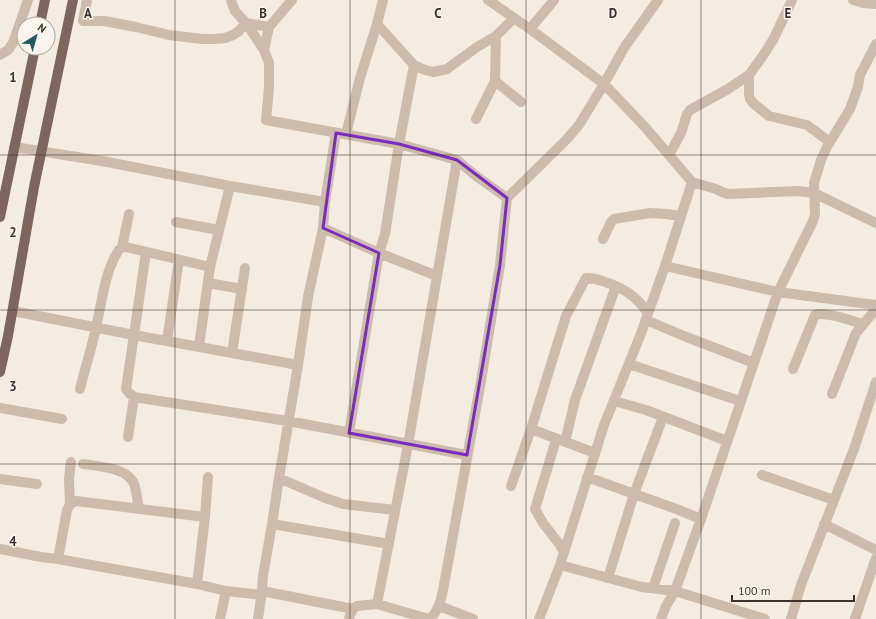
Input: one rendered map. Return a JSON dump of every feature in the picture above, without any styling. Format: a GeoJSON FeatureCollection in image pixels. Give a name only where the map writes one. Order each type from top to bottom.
{"type":"FeatureCollection","features":[{"type":"Feature","properties":{"kind":"main road"},"geometry":{"type":"LineString","coordinates":[[42,16],[45,0]]}},
{"type":"Feature","properties":{"kind":"main road"},"geometry":{"type":"LineString","coordinates":[[0,372],[8,336],[34,187],[73,0]]}},
{"type":"Feature","properties":{"kind":"main road"},"geometry":{"type":"LineString","coordinates":[[0,218],[33,56]]}},
{"type":"Feature","properties":{"kind":"street"},"geometry":{"type":"LineString","coordinates":[[0,55],[8,50],[13,43],[28,0]]}},
{"type":"Feature","properties":{"kind":"street"},"geometry":{"type":"LineString","coordinates":[[87,0],[83,21],[104,21],[169,35],[214,40],[233,35],[246,24]]}},
{"type":"Feature","properties":{"kind":"street"},"geometry":{"type":"LineString","coordinates":[[231,0],[235,11],[264,50],[269,62],[269,88],[266,120],[399,144],[457,160],[476,176],[507,198]]}},
{"type":"Feature","properties":{"kind":"street"},"geometry":{"type":"LineString","coordinates":[[264,50],[269,27],[292,0]]}},
{"type":"Feature","properties":{"kind":"street"},"geometry":{"type":"LineString","coordinates":[[258,619],[263,576],[308,297],[323,228],[324,202],[341,134],[377,24],[383,0]]}},
{"type":"Feature","properties":{"kind":"street"},"geometry":{"type":"LineString","coordinates":[[530,29],[554,0]]}},
{"type":"Feature","properties":{"kind":"street"},"geometry":{"type":"LineString","coordinates":[[349,619],[353,609],[357,606],[378,604],[429,619],[435,614],[439,606],[481,381],[500,265],[507,198],[566,140],[579,125],[624,48],[658,0]]}},
{"type":"Feature","properties":{"kind":"street"},"geometry":{"type":"LineString","coordinates":[[670,155],[690,110],[728,89],[749,75],[773,40],[792,0]]}},
{"type":"Feature","properties":{"kind":"street"},"geometry":{"type":"LineString","coordinates":[[853,0],[863,3],[876,4]]}},
{"type":"Feature","properties":{"kind":"street"},"geometry":{"type":"LineString","coordinates":[[492,1],[604,84],[645,127],[692,182],[728,194],[799,191],[814,193],[876,223]]}},
{"type":"Feature","properties":{"kind":"street"},"geometry":{"type":"LineString","coordinates":[[377,24],[414,65],[433,72],[447,69],[477,47],[496,36],[514,18]]}},
{"type":"Feature","properties":{"kind":"street"},"geometry":{"type":"LineString","coordinates":[[246,24],[269,27]]}},
{"type":"Feature","properties":{"kind":"street"},"geometry":{"type":"LineString","coordinates":[[476,120],[495,81],[496,36]]}},
{"type":"Feature","properties":{"kind":"street"},"geometry":{"type":"LineString","coordinates":[[661,619],[666,606],[675,591],[701,519],[778,292],[813,221],[815,214],[814,183],[821,160],[850,109],[858,87],[860,75],[876,44]]}},
{"type":"Feature","properties":{"kind":"street"},"geometry":{"type":"LineString","coordinates":[[349,433],[379,253],[385,234],[399,144],[414,65]]}},
{"type":"Feature","properties":{"kind":"street"},"geometry":{"type":"LineString","coordinates":[[749,75],[749,94],[752,102],[769,116],[807,125],[830,142]]}},
{"type":"Feature","properties":{"kind":"street"},"geometry":{"type":"LineString","coordinates":[[495,81],[522,102]]}},
{"type":"Feature","properties":{"kind":"street"},"geometry":{"type":"LineString","coordinates":[[14,148],[102,161],[230,186],[324,202]]}},
{"type":"Feature","properties":{"kind":"street"},"geometry":{"type":"LineString","coordinates":[[378,604],[408,445],[457,160]]}},
{"type":"Feature","properties":{"kind":"street"},"geometry":{"type":"LineString","coordinates":[[539,619],[560,565],[604,425],[647,316],[692,182]]}},
{"type":"Feature","properties":{"kind":"street"},"geometry":{"type":"LineString","coordinates":[[199,346],[210,267],[230,186]]}},
{"type":"Feature","properties":{"kind":"street"},"geometry":{"type":"LineString","coordinates":[[80,389],[110,269],[116,254],[122,247],[129,214]]}},
{"type":"Feature","properties":{"kind":"street"},"geometry":{"type":"LineString","coordinates":[[603,239],[614,219],[650,214],[681,216]]}},
{"type":"Feature","properties":{"kind":"street"},"geometry":{"type":"LineString","coordinates":[[176,222],[219,230]]}},
{"type":"Feature","properties":{"kind":"street"},"geometry":{"type":"LineString","coordinates":[[323,228],[379,253],[437,276]]}},
{"type":"Feature","properties":{"kind":"street"},"geometry":{"type":"LineString","coordinates":[[122,247],[210,267]]}},
{"type":"Feature","properties":{"kind":"street"},"geometry":{"type":"LineString","coordinates":[[146,252],[126,389],[134,397],[288,421],[467,455]]}},
{"type":"Feature","properties":{"kind":"street"},"geometry":{"type":"LineString","coordinates":[[167,341],[179,260]]}},
{"type":"Feature","properties":{"kind":"street"},"geometry":{"type":"LineString","coordinates":[[664,266],[778,292],[876,304]]}},
{"type":"Feature","properties":{"kind":"street"},"geometry":{"type":"LineString","coordinates":[[232,353],[246,268]]}},
{"type":"Feature","properties":{"kind":"street"},"geometry":{"type":"LineString","coordinates":[[511,486],[566,316],[586,278],[593,278],[616,286],[630,294],[641,303],[647,316],[684,336],[754,363]]}},
{"type":"Feature","properties":{"kind":"street"},"geometry":{"type":"LineString","coordinates":[[208,283],[242,289]]}},
{"type":"Feature","properties":{"kind":"street"},"geometry":{"type":"LineString","coordinates":[[564,552],[543,523],[536,509],[616,286]]}},
{"type":"Feature","properties":{"kind":"street"},"geometry":{"type":"LineString","coordinates":[[832,394],[856,333],[876,309]]}},
{"type":"Feature","properties":{"kind":"street"},"geometry":{"type":"LineString","coordinates":[[12,311],[298,365]]}},
{"type":"Feature","properties":{"kind":"street"},"geometry":{"type":"LineString","coordinates":[[793,369],[815,315],[827,315],[862,324]]}},
{"type":"Feature","properties":{"kind":"street"},"geometry":{"type":"LineString","coordinates":[[629,364],[740,401]]}},
{"type":"Feature","properties":{"kind":"street"},"geometry":{"type":"LineString","coordinates":[[790,619],[801,585],[854,449],[876,382]]}},
{"type":"Feature","properties":{"kind":"street"},"geometry":{"type":"LineString","coordinates":[[128,438],[134,397]]}},
{"type":"Feature","properties":{"kind":"street"},"geometry":{"type":"LineString","coordinates":[[614,401],[646,410],[727,441]]}},
{"type":"Feature","properties":{"kind":"street"},"geometry":{"type":"LineString","coordinates":[[0,408],[62,419]]}},
{"type":"Feature","properties":{"kind":"street"},"geometry":{"type":"LineString","coordinates":[[608,578],[634,494],[663,417]]}},
{"type":"Feature","properties":{"kind":"street"},"geometry":{"type":"LineString","coordinates":[[530,430],[595,453]]}},
{"type":"Feature","properties":{"kind":"street"},"geometry":{"type":"LineString","coordinates":[[58,559],[67,510],[70,504],[69,479],[71,462]]}},
{"type":"Feature","properties":{"kind":"street"},"geometry":{"type":"LineString","coordinates":[[83,464],[115,470],[128,475],[134,483],[139,509]]}},
{"type":"Feature","properties":{"kind":"street"},"geometry":{"type":"LineString","coordinates":[[762,475],[834,500]]}},
{"type":"Feature","properties":{"kind":"street"},"geometry":{"type":"LineString","coordinates":[[198,584],[208,476]]}},
{"type":"Feature","properties":{"kind":"street"},"geometry":{"type":"LineString","coordinates":[[587,477],[701,519]]}},
{"type":"Feature","properties":{"kind":"street"},"geometry":{"type":"LineString","coordinates":[[279,478],[342,504],[395,510]]}},
{"type":"Feature","properties":{"kind":"street"},"geometry":{"type":"LineString","coordinates":[[0,479],[36,484]]}},
{"type":"Feature","properties":{"kind":"street"},"geometry":{"type":"LineString","coordinates":[[70,504],[76,501],[205,517]]}},
{"type":"Feature","properties":{"kind":"street"},"geometry":{"type":"LineString","coordinates":[[653,588],[675,523]]}},
{"type":"Feature","properties":{"kind":"street"},"geometry":{"type":"LineString","coordinates":[[272,524],[389,544]]}},
{"type":"Feature","properties":{"kind":"street"},"geometry":{"type":"LineString","coordinates":[[824,524],[876,550]]}},
{"type":"Feature","properties":{"kind":"street"},"geometry":{"type":"LineString","coordinates":[[0,549],[198,584],[226,591],[262,593],[353,609]]}},
{"type":"Feature","properties":{"kind":"street"},"geometry":{"type":"LineString","coordinates":[[855,619],[876,558]]}},
{"type":"Feature","properties":{"kind":"street"},"geometry":{"type":"LineString","coordinates":[[560,565],[642,587],[675,591],[765,619]]}},
{"type":"Feature","properties":{"kind":"street"},"geometry":{"type":"LineString","coordinates":[[220,619],[226,591]]}},
{"type":"Feature","properties":{"kind":"street"},"geometry":{"type":"LineString","coordinates":[[439,606],[472,619]]}},
{"type":"Feature","properties":{"kind":"highlighted area"},"geometry":{"type":"Polygon","coordinates":[[[336,133],[399,144],[457,160],[507,198],[500,265],[467,455],[349,433],[379,253],[323,228],[336,133]]]}}]}
